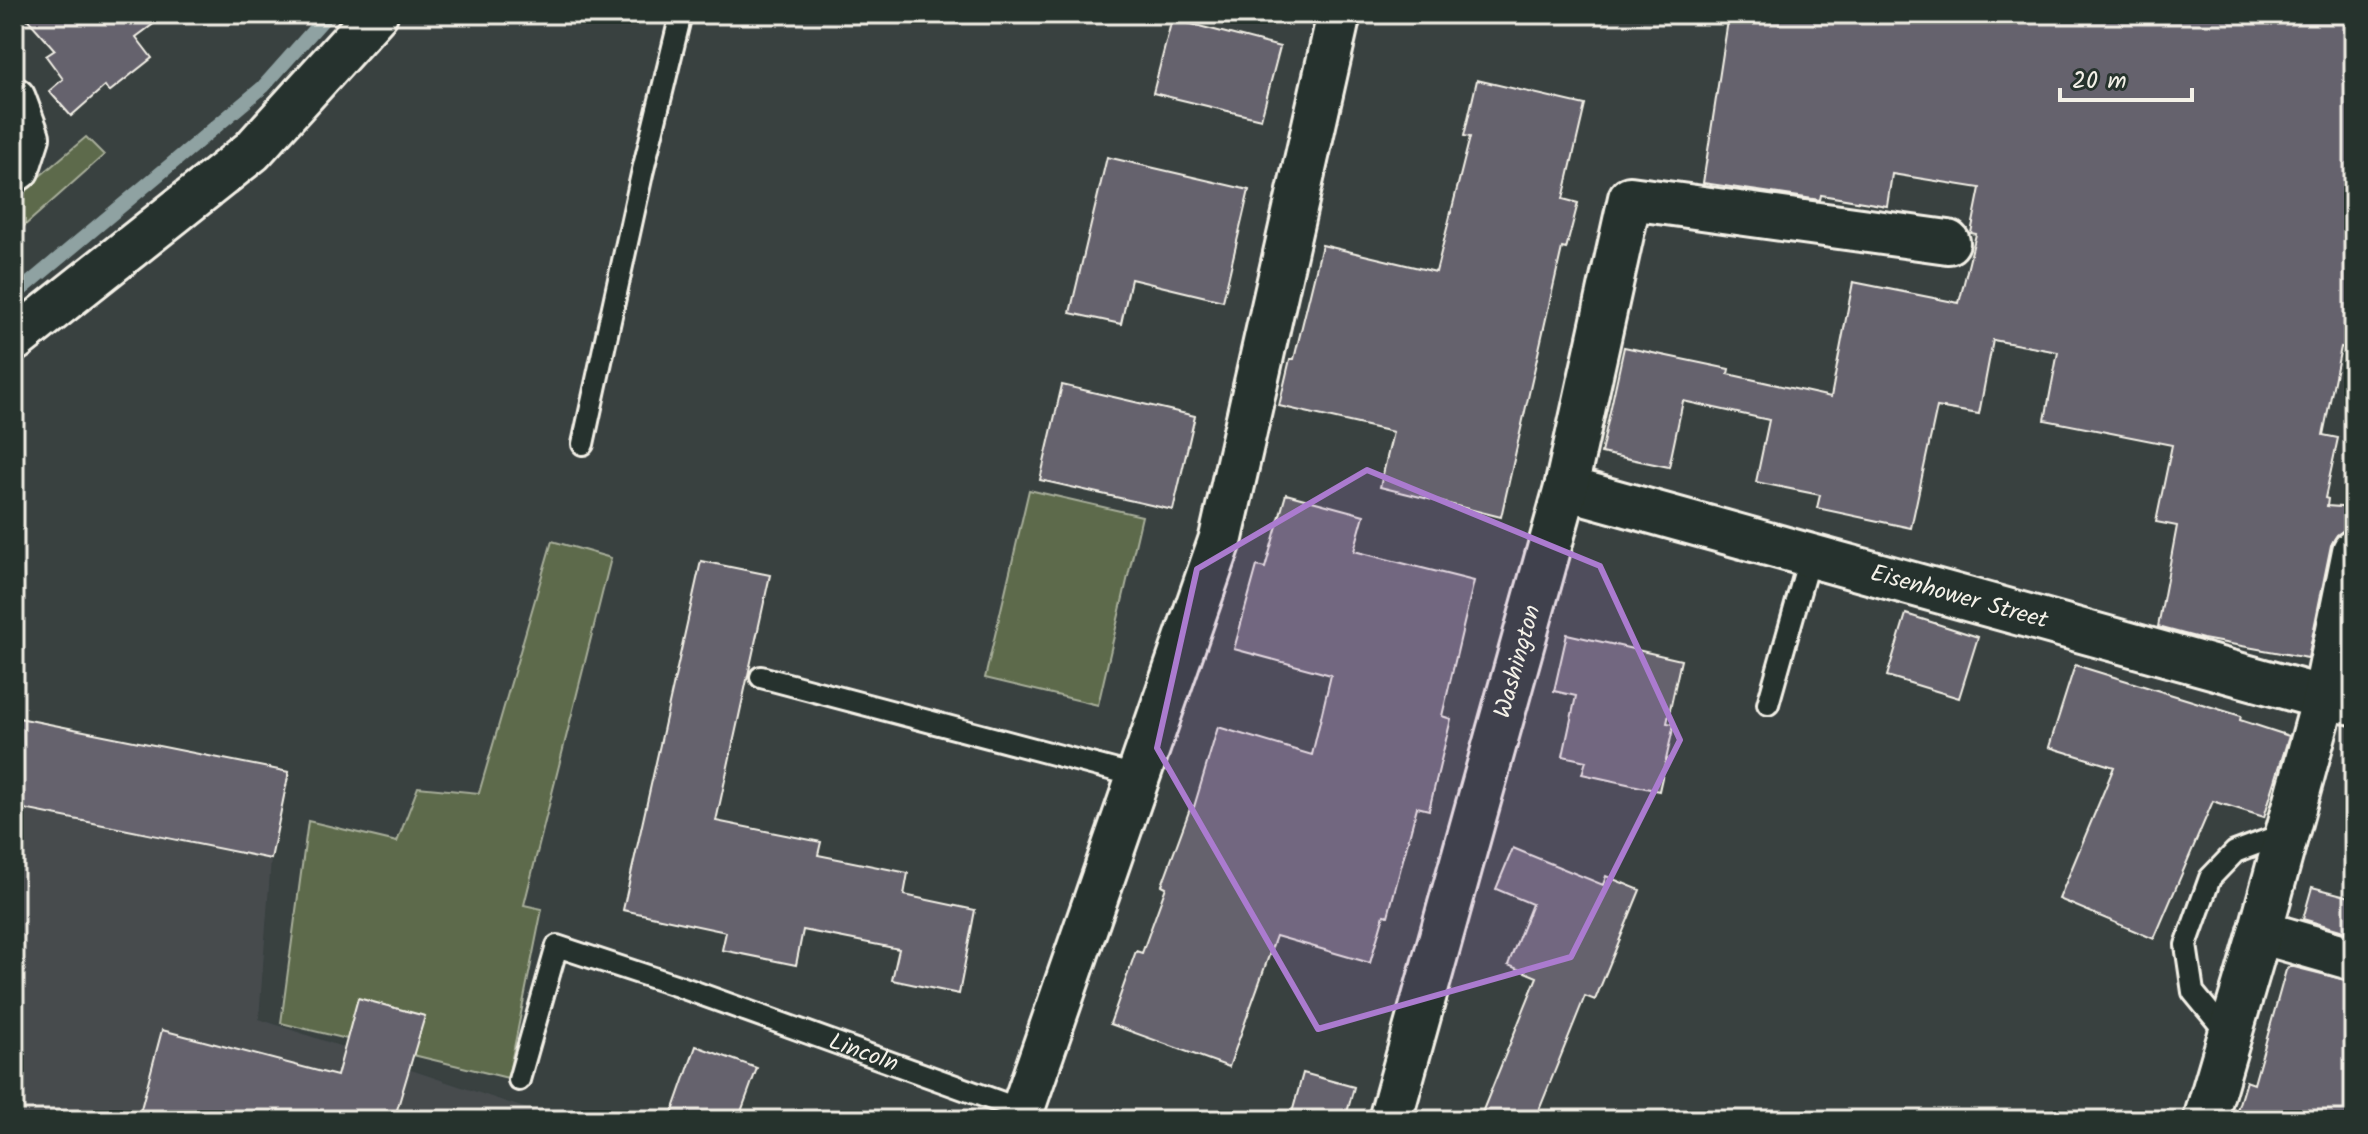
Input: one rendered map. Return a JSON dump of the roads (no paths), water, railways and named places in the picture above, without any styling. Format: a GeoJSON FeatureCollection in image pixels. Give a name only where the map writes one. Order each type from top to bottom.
{"type":"FeatureCollection","features":[{"type":"Feature","properties":{"kind":"street"},"geometry":{"type":"LineString","coordinates":[[14,340],[252,151],[376,14]]}},
{"type":"Feature","properties":{"kind":"street"},"geometry":{"type":"LineString","coordinates":[[1030,1117],[1221,538],[1339,14]]}},
{"type":"Feature","properties":{"kind":"street"},"geometry":{"type":"LineString","coordinates":[[14,99],[28,137],[18,168],[14,171]]}},
{"type":"Feature","properties":{"kind":"street","name":"Washington"},"geometry":{"type":"LineString","coordinates":[[1390,1120],[1566,488],[1630,198],[1948,242]]}},
{"type":"Feature","properties":{"kind":"street","name":"Eisenhower Street"},"geometry":{"type":"LineString","coordinates":[[1566,488],[2339,700]]}},
{"type":"Feature","properties":{"kind":"street"},"geometry":{"type":"LineString","coordinates":[[2205,1120],[2286,833],[2339,700],[2354,551]]}},
{"type":"Feature","properties":{"kind":"street"},"geometry":{"type":"LineString","coordinates":[[2260,932],[2354,959]]}},
{"type":"Feature","properties":{"kind":"lane"},"geometry":{"type":"LineString","coordinates":[[583,444],[642,174],[681,14]]}},
{"type":"Feature","properties":{"kind":"lane"},"geometry":{"type":"LineString","coordinates":[[1768,704],[1810,555]]}},
{"type":"Feature","properties":{"kind":"lane"},"geometry":{"type":"LineString","coordinates":[[761,677],[1140,777]]}},
{"type":"Feature","properties":{"kind":"lane"},"geometry":{"type":"LineString","coordinates":[[2230,1037],[2193,992],[2186,945],[2210,878],[2235,852],[2286,833]]}},
{"type":"Feature","properties":{"kind":"lane","name":"Lincoln"},"geometry":{"type":"LineString","coordinates":[[519,1080],[557,946],[678,986],[1030,1117]]}},
{"type":"Feature","properties":{"kind":"waterway"},"geometry":{"type":"LineString","coordinates":[[14,296],[263,87],[328,14]]}}]}
